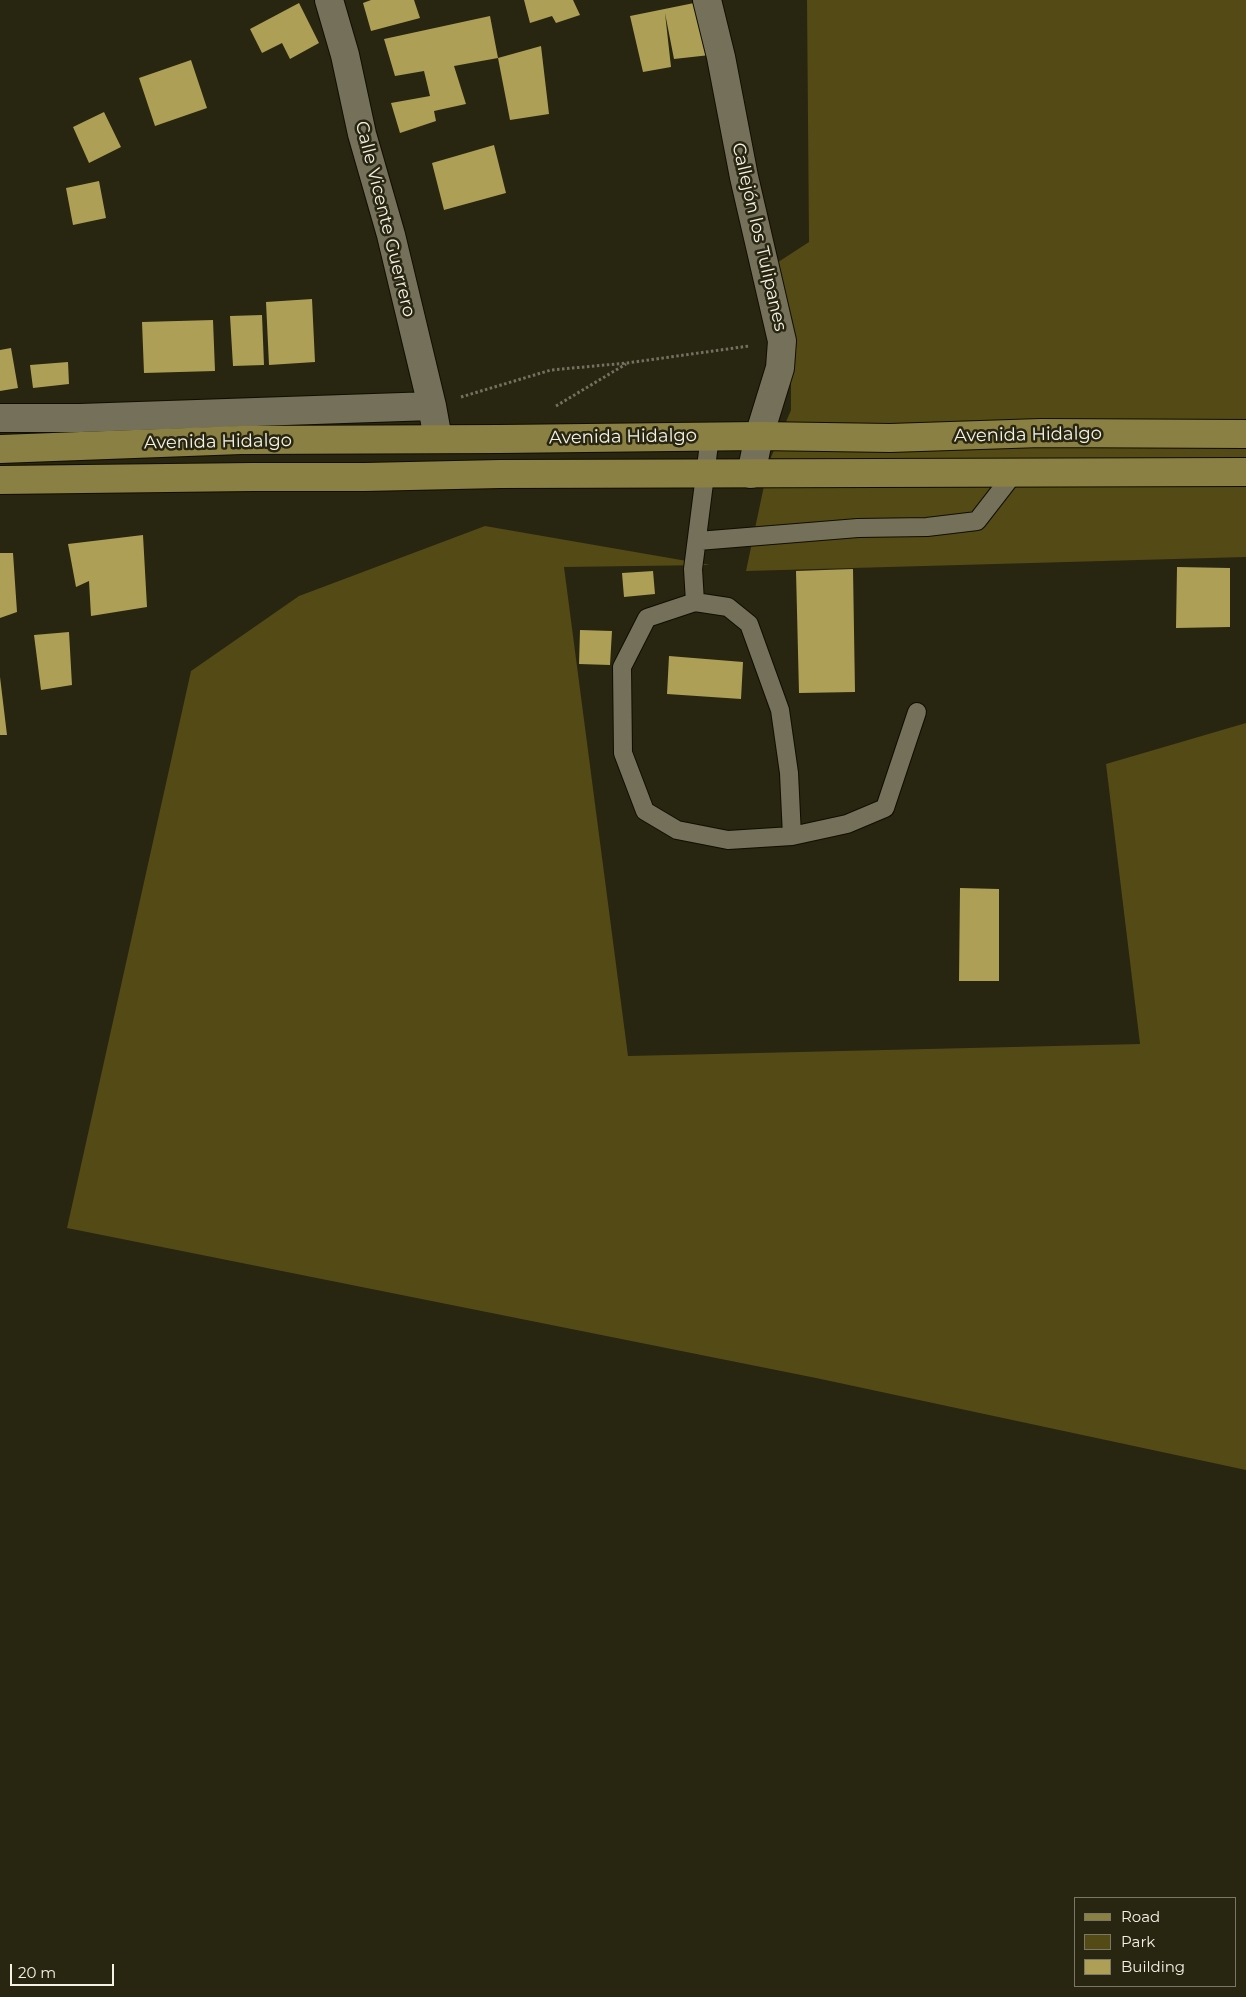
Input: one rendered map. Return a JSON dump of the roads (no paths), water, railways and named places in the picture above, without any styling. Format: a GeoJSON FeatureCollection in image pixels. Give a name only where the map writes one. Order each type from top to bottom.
{"type":"FeatureCollection","features":[{"type":"Feature","properties":{"kind":"main road","name":"Avenida Hidalgo"},"geometry":{"type":"LineString","coordinates":[[0,449],[241,440],[710,436],[890,438],[1041,433],[1246,434]]}},
{"type":"Feature","properties":{"kind":"main road","name":"Avenida Hidalgo"},"geometry":{"type":"LineString","coordinates":[[0,480],[500,474],[1246,472]]}},
{"type":"Feature","properties":{"kind":"street","name":"Calle Vicente Guerrero"},"geometry":{"type":"LineString","coordinates":[[329,0],[345,55],[362,134],[391,235],[432,406],[438,439]]}},
{"type":"Feature","properties":{"kind":"street","name":"Callejón los Tulipanes"},"geometry":{"type":"LineString","coordinates":[[707,0],[721,57],[747,194],[782,341],[780,368],[759,436],[751,474]]}},
{"type":"Feature","properties":{"kind":"street"},"geometry":{"type":"LineString","coordinates":[[0,418],[89,418],[432,406]]}},
{"type":"Feature","properties":{"kind":"lane"},"geometry":{"type":"LineString","coordinates":[[695,602],[693,569],[710,436]]}},
{"type":"Feature","properties":{"kind":"lane"},"geometry":{"type":"LineString","coordinates":[[698,541],[858,528],[926,526],[977,521],[1015,472]]}},
{"type":"Feature","properties":{"kind":"lane"},"geometry":{"type":"LineString","coordinates":[[792,836],[789,773],[780,710],[749,624],[728,608],[695,602],[647,618],[622,667],[623,754],[645,811],[677,830],[728,840],[792,836],[847,824],[885,808],[917,712]]}}]}
